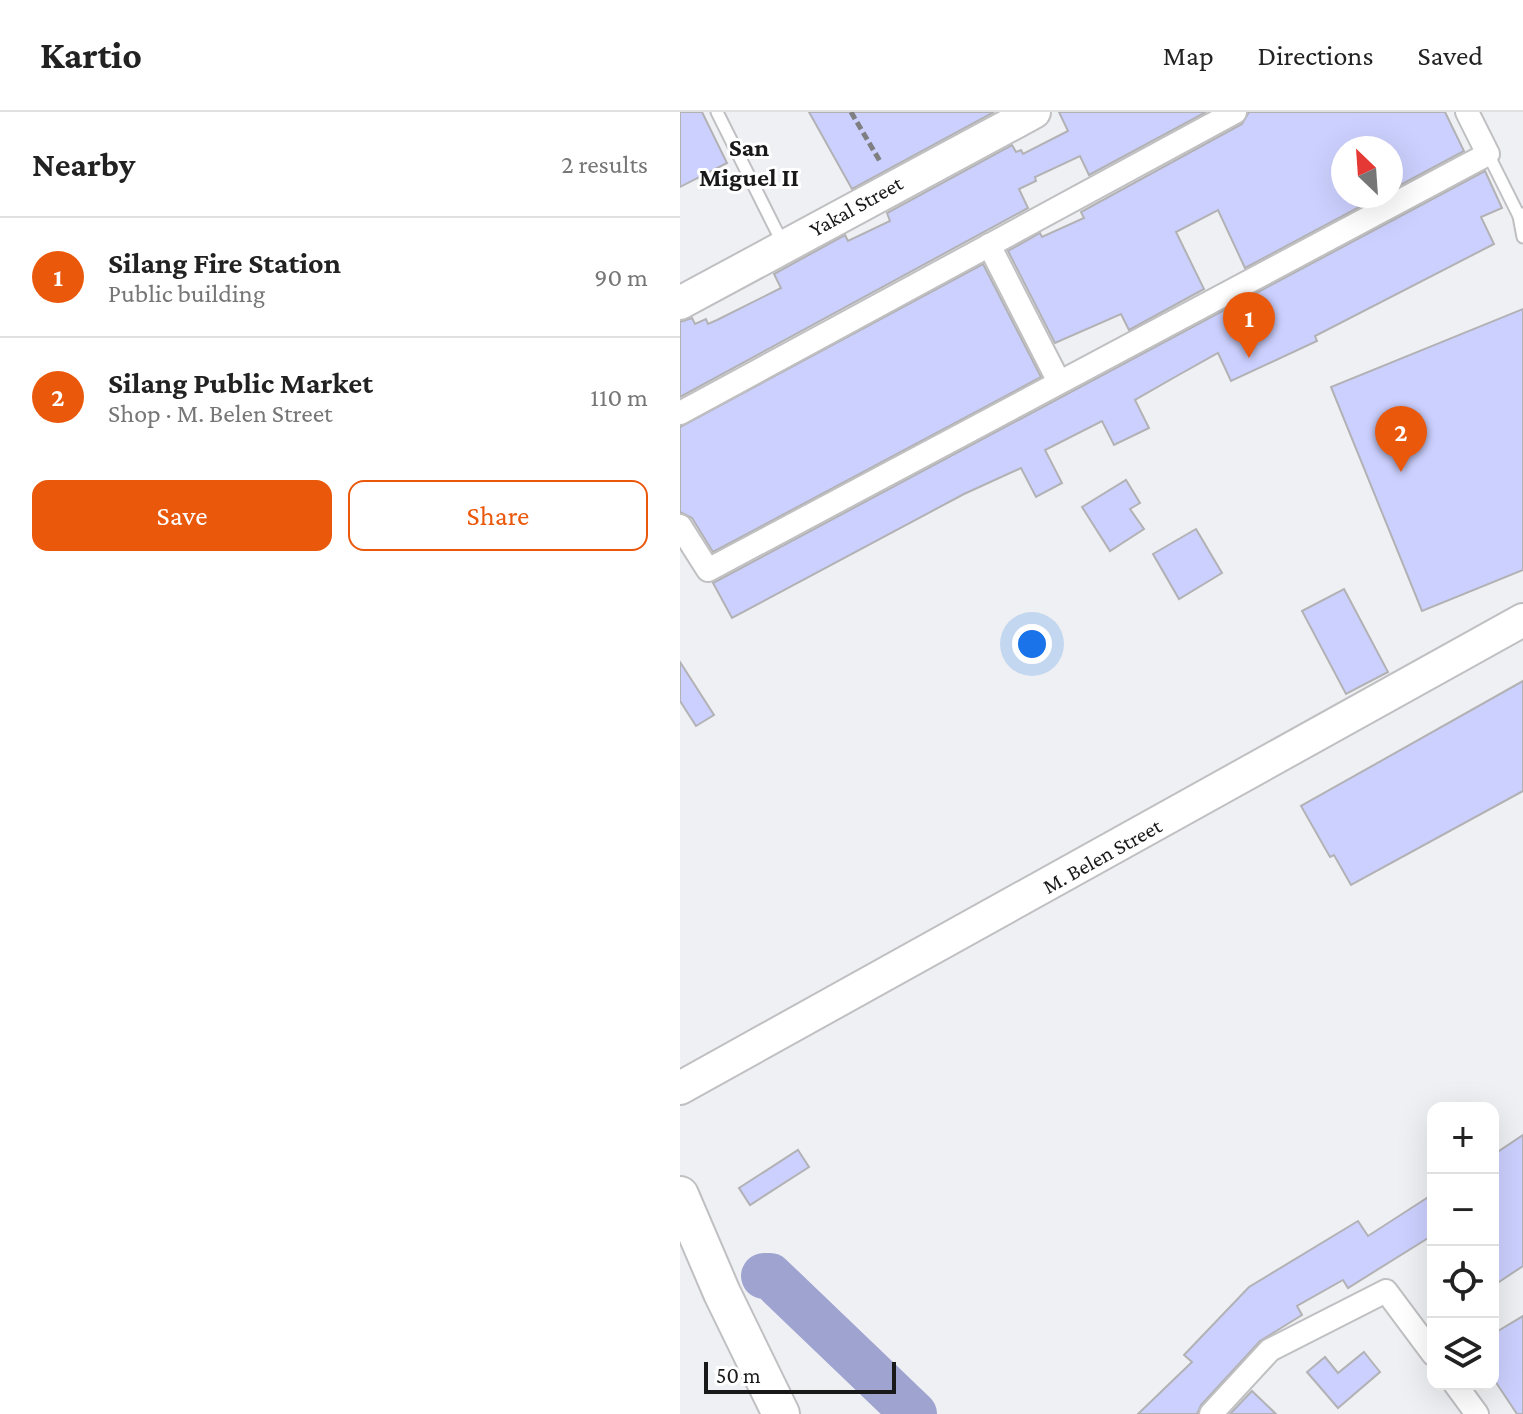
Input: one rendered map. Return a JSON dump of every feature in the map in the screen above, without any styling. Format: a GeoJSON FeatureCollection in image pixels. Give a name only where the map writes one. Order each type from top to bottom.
{"type":"FeatureCollection","features":[{"type":"Feature","properties":{"kind":"main road"},"geometry":{"type":"LineString","coordinates":[[680,1195],[722,1293],[781,1414]]}},
{"type":"Feature","properties":{"kind":"street","name":"Yakal Street"},"geometry":{"type":"LineString","coordinates":[[680,303],[1034,112]]}},
{"type":"Feature","properties":{"kind":"street"},"geometry":{"type":"LineString","coordinates":[[680,413],[1235,112]]}},
{"type":"Feature","properties":{"kind":"street"},"geometry":{"type":"LineString","coordinates":[[680,526],[708,570],[1488,154],[1467,112]]}},
{"type":"Feature","properties":{"kind":"street"},"geometry":{"type":"LineString","coordinates":[[989,245],[1059,382]]}},
{"type":"Feature","properties":{"kind":"street","name":"M. Belen Street"},"geometry":{"type":"LineString","coordinates":[[680,1088],[1523,620]]}},
{"type":"Feature","properties":{"kind":"street"},"geometry":{"type":"LineString","coordinates":[[1211,1414],[1270,1350],[1386,1291],[1427,1346]]}},
{"type":"Feature","properties":{"kind":"street"},"geometry":{"type":"LineString","coordinates":[[1459,1390],[1477,1414]]}},
{"type":"Feature","properties":{"kind":"lane"},"geometry":{"type":"LineString","coordinates":[[717,112],[784,245]]}},
{"type":"Feature","properties":{"kind":"lane"},"geometry":{"type":"LineString","coordinates":[[1488,154],[1521,215],[1523,237]]}},
{"type":"Feature","properties":{"kind":"path"},"geometry":{"type":"LineString","coordinates":[[851,112],[892,186]]}},
{"type":"Feature","properties":{"kind":"building"},"geometry":{"type":"Polygon","coordinates":[[[680,112],[702,112],[727,163],[680,187],[680,112]]]}},
{"type":"Feature","properties":{"kind":"building"},"geometry":{"type":"Polygon","coordinates":[[[809,112],[994,112],[852,189],[809,112]]]}},
{"type":"Feature","properties":{"kind":"building"},"geometry":{"type":"Polygon","coordinates":[[[1059,112],[1206,112],[1089,175],[1080,156],[1035,177],[1036,181],[1019,189],[1028,208],[680,397],[680,322],[692,318],[695,324],[706,319],[708,324],[717,320],[781,288],[774,274],[845,235],[848,241],[890,221],[887,213],[1012,145],[1016,152],[1021,150],[1023,154],[1068,131],[1059,112]]]}},
{"type":"Feature","properties":{"kind":"building"},"geometry":{"type":"Polygon","coordinates":[[[1249,112],[1445,112],[1464,151],[1403,184],[1403,136],[1331,136],[1331,208],[1358,208],[1245,268],[1218,210],[1176,232],[1204,289],[1129,330],[1121,314],[1055,343],[1008,251],[1040,233],[1042,237],[1084,218],[1081,212],[1242,124],[1249,112]]]}},
{"type":"Feature","properties":{"kind":"building"},"geometry":{"type":"Polygon","coordinates":[[[1485,171],[1502,208],[1481,217],[1494,244],[1315,336],[1317,341],[1231,381],[1218,353],[1135,400],[1149,428],[1114,445],[1102,421],[1045,450],[1062,483],[1036,497],[1021,468],[964,494],[732,618],[713,583],[1485,171]]]}},
{"type":"Feature","properties":{"kind":"building"},"geometry":{"type":"Polygon","coordinates":[[[983,264],[1041,377],[713,552],[692,518],[680,512],[680,427],[983,264]]]}},
{"type":"Feature","properties":{"kind":"building"},"geometry":{"type":"Polygon","coordinates":[[[1523,309],[1523,570],[1422,611],[1331,387],[1523,309]]]}},
{"type":"Feature","properties":{"kind":"building"},"geometry":{"type":"Polygon","coordinates":[[[1126,480],[1140,503],[1130,509],[1144,529],[1110,551],[1082,507],[1126,480]]]}},
{"type":"Feature","properties":{"kind":"building"},"geometry":{"type":"Polygon","coordinates":[[[1196,529],[1222,573],[1179,599],[1153,554],[1196,529]]]}},
{"type":"Feature","properties":{"kind":"building"},"geometry":{"type":"Polygon","coordinates":[[[1344,589],[1388,672],[1346,694],[1302,611],[1344,589]]]}},
{"type":"Feature","properties":{"kind":"building"},"geometry":{"type":"Polygon","coordinates":[[[680,662],[714,715],[696,726],[680,701],[680,662]]]}},
{"type":"Feature","properties":{"kind":"building"},"geometry":{"type":"Polygon","coordinates":[[[1523,681],[1523,791],[1351,885],[1334,855],[1330,857],[1301,806],[1523,681]]]}},
{"type":"Feature","properties":{"kind":"building"},"geometry":{"type":"Polygon","coordinates":[[[1523,1135],[1523,1266],[1499,1282],[1499,1174],[1499,1151],[1523,1135]]]}},
{"type":"Feature","properties":{"kind":"building"},"geometry":{"type":"Polygon","coordinates":[[[798,1150],[809,1167],[750,1205],[739,1188],[798,1150]]]}},
{"type":"Feature","properties":{"kind":"building"},"geometry":{"type":"Polygon","coordinates":[[[1427,1198],[1427,1239],[1348,1288],[1343,1280],[1297,1306],[1302,1315],[1260,1341],[1201,1405],[1197,1414],[1138,1414],[1192,1362],[1184,1355],[1249,1287],[1358,1221],[1368,1236],[1427,1198]]]}},
{"type":"Feature","properties":{"kind":"building"},"geometry":{"type":"Polygon","coordinates":[[[1523,1316],[1523,1414],[1517,1414],[1499,1387],[1499,1330],[1523,1316]]]}},
{"type":"Feature","properties":{"kind":"building"},"geometry":{"type":"Polygon","coordinates":[[[1364,1352],[1380,1372],[1338,1408],[1307,1372],[1325,1357],[1338,1373],[1364,1352]]]}},
{"type":"Feature","properties":{"kind":"building"},"geometry":{"type":"Polygon","coordinates":[[[1252,1391],[1276,1414],[1230,1414],[1252,1391]]]}},
{"type":"Feature","properties":{"kind":"waterway"},"geometry":{"type":"LineString","coordinates":[[764,1276],[770,1276],[914,1414]]}},
{"type":"Feature","properties":{"kind":"place","name":"Silang Fire Station"},"geometry":{"type":"Point","coordinates":[1249,358]}},
{"type":"Feature","properties":{"kind":"place","name":"Silang Public Market"},"geometry":{"type":"Point","coordinates":[1401,472]}},
{"type":"Feature","properties":{"kind":"district","name":"San Miguel II"},"geometry":{"type":"Point","coordinates":[749,162]}}]}
